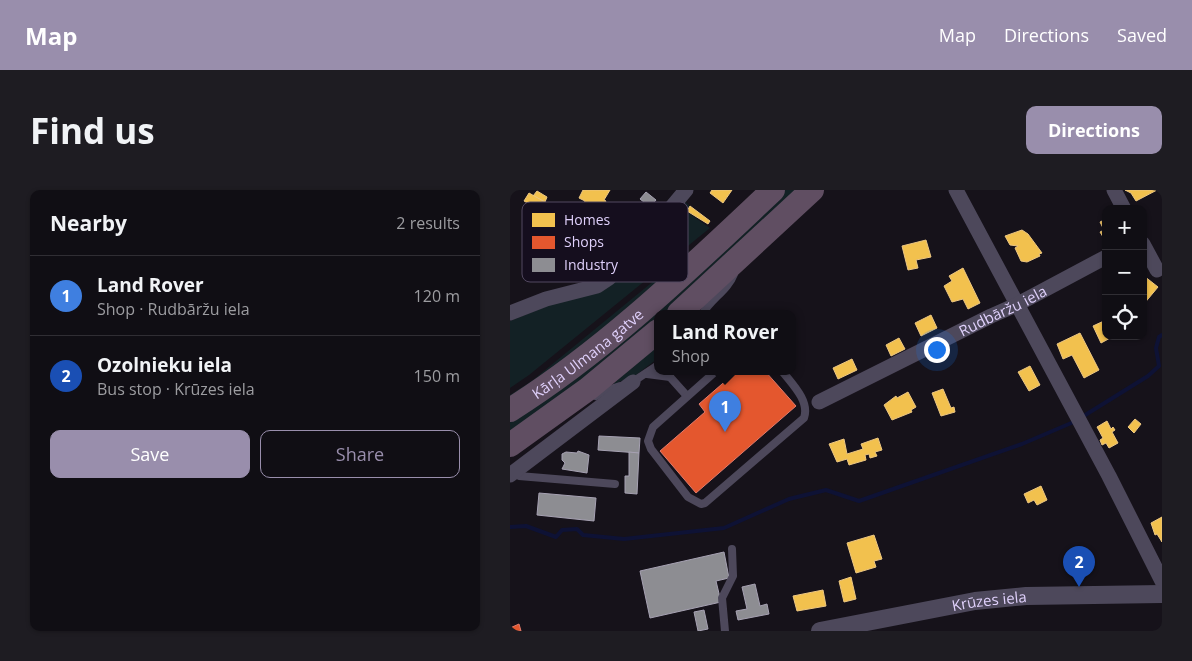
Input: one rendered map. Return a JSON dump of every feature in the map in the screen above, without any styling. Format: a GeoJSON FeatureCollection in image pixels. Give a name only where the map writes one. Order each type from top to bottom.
{"type":"FeatureCollection","features":[{"type":"Feature","properties":{"kind":"highway","name":"Kārļa Ulmaņa gatve"},"geometry":{"type":"LineString","coordinates":[[688,267],[773,190]]}},
{"type":"Feature","properties":{"kind":"highway"},"geometry":{"type":"LineString","coordinates":[[682,310],[812,190]]}},
{"type":"Feature","properties":{"kind":"highway","name":"Kārļa Ulmaņa gatve"},"geometry":{"type":"LineString","coordinates":[[510,410],[576,364],[628,322],[672,282]]}},
{"type":"Feature","properties":{"kind":"highway","name":"Kārļa Ulmaņa gatve"},"geometry":{"type":"LineString","coordinates":[[519,438],[588,389],[654,335]]}},
{"type":"Feature","properties":{"kind":"street"},"geometry":{"type":"LineString","coordinates":[[676,202],[686,190]]}},
{"type":"Feature","properties":{"kind":"street"},"geometry":{"type":"LineString","coordinates":[[956,190],[1109,476],[1162,581]]}},
{"type":"Feature","properties":{"kind":"street"},"geometry":{"type":"LineString","coordinates":[[1114,190],[1122,205]]}},
{"type":"Feature","properties":{"kind":"street"},"geometry":{"type":"LineString","coordinates":[[1146,250],[1157,270]]}},
{"type":"Feature","properties":{"kind":"street","name":"Rudbāržu iela"},"geometry":{"type":"LineString","coordinates":[[813,405],[990,316],[1018,304],[1102,259]]}},
{"type":"Feature","properties":{"kind":"street"},"geometry":{"type":"LineString","coordinates":[[510,313],[546,299],[597,286],[603,282]]}},
{"type":"Feature","properties":{"kind":"street"},"geometry":{"type":"LineString","coordinates":[[513,473],[634,382]]}},
{"type":"Feature","properties":{"kind":"street","name":"Krūzes iela"},"geometry":{"type":"LineString","coordinates":[[820,631],[975,601],[1026,596],[1162,594]]}},
{"type":"Feature","properties":{"kind":"lane"},"geometry":{"type":"LineString","coordinates":[[705,310],[708,304],[732,280],[741,257]]}},
{"type":"Feature","properties":{"kind":"lane"},"geometry":{"type":"LineString","coordinates":[[590,402],[602,392],[634,382],[654,368]]}},
{"type":"Feature","properties":{"kind":"lane"},"geometry":{"type":"LineString","coordinates":[[647,374],[654,374]]}},
{"type":"Feature","properties":{"kind":"lane"},"geometry":{"type":"LineString","coordinates":[[671,375],[687,396]]}},
{"type":"Feature","properties":{"kind":"lane"},"geometry":{"type":"LineString","coordinates":[[711,375],[654,427],[648,441],[651,449],[688,497],[701,504],[705,504],[798,425],[813,405],[786,375]]}},
{"type":"Feature","properties":{"kind":"lane"},"geometry":{"type":"LineString","coordinates":[[519,438],[569,415]]}},
{"type":"Feature","properties":{"kind":"lane"},"geometry":{"type":"LineString","coordinates":[[513,473],[533,478],[614,484]]}},
{"type":"Feature","properties":{"kind":"lane"},"geometry":{"type":"LineString","coordinates":[[724,631],[722,598],[733,576],[732,550]]}},
{"type":"Feature","properties":{"kind":"shaded area"},"geometry":{"type":"Polygon","coordinates":[[[785,190],[802,190],[670,310],[654,310],[654,324],[650,328],[510,433],[510,421],[683,282],[688,282],[688,278],[724,249],[785,190]]]}},
{"type":"Feature","properties":{"kind":"shaded area"},"geometry":{"type":"Polygon","coordinates":[[[688,213],[710,228],[688,246],[688,213]]]}},
{"type":"Feature","properties":{"kind":"shaded area"},"geometry":{"type":"Polygon","coordinates":[[[711,234],[688,256],[688,253],[711,234]]]}},
{"type":"Feature","properties":{"kind":"shaded area"},"geometry":{"type":"Polygon","coordinates":[[[609,282],[644,282],[529,375],[510,388],[510,321],[555,303],[600,292],[609,282]]]}},
{"type":"Feature","properties":{"kind":"shaded area"},"geometry":{"type":"Polygon","coordinates":[[[652,282],[660,282],[637,304],[510,401],[510,395],[533,380],[652,282]]]}},
{"type":"Feature","properties":{"kind":"shaded area"},"geometry":{"type":"Polygon","coordinates":[[[654,347],[654,361],[636,375],[612,385],[654,347]]]}},
{"type":"Feature","properties":{"kind":"building: Homes"},"geometry":{"type":"Polygon","coordinates":[[[583,190],[610,190],[604,200],[606,202],[584,202],[579,198],[583,190]]]}},
{"type":"Feature","properties":{"kind":"building: Homes"},"geometry":{"type":"Polygon","coordinates":[[[712,190],[732,190],[723,203],[710,193],[712,190]]]}},
{"type":"Feature","properties":{"kind":"building: Homes"},"geometry":{"type":"Polygon","coordinates":[[[1125,190],[1157,190],[1136,201],[1131,193],[1125,190]]]}},
{"type":"Feature","properties":{"kind":"building: Homes"},"geometry":{"type":"Polygon","coordinates":[[[537,191],[547,197],[545,202],[533,196],[537,191]]]}},
{"type":"Feature","properties":{"kind":"building: Homes"},"geometry":{"type":"Polygon","coordinates":[[[529,193],[545,202],[526,202],[524,201],[529,193]]]}},
{"type":"Feature","properties":{"kind":"building: Homes"},"geometry":{"type":"Polygon","coordinates":[[[690,206],[710,221],[708,224],[688,212],[690,206]]]}},
{"type":"Feature","properties":{"kind":"building: Homes"},"geometry":{"type":"Polygon","coordinates":[[[1022,230],[1028,234],[1042,253],[1039,254],[1040,256],[1027,262],[1021,261],[1015,248],[1018,246],[1010,245],[1005,236],[1022,230]]]}},
{"type":"Feature","properties":{"kind":"building: Homes"},"geometry":{"type":"Polygon","coordinates":[[[926,240],[931,257],[916,260],[918,268],[908,270],[902,246],[926,240]]]}},
{"type":"Feature","properties":{"kind":"building: Homes"},"geometry":{"type":"Polygon","coordinates":[[[963,268],[980,303],[968,309],[963,299],[952,302],[944,286],[952,281],[949,276],[963,268]]]}},
{"type":"Feature","properties":{"kind":"building: Homes"},"geometry":{"type":"Polygon","coordinates":[[[1147,278],[1158,287],[1147,300],[1147,278]]]}},
{"type":"Feature","properties":{"kind":"building: Homes"},"geometry":{"type":"Polygon","coordinates":[[[931,315],[937,328],[921,336],[915,323],[931,315]]]}},
{"type":"Feature","properties":{"kind":"building: Homes"},"geometry":{"type":"Polygon","coordinates":[[[1102,322],[1102,340],[1107,340],[1101,343],[1093,326],[1102,322]]]}},
{"type":"Feature","properties":{"kind":"building: Homes"},"geometry":{"type":"Polygon","coordinates":[[[1080,333],[1099,370],[1084,378],[1072,355],[1063,359],[1057,344],[1080,333]]]}},
{"type":"Feature","properties":{"kind":"building: Homes"},"geometry":{"type":"Polygon","coordinates":[[[899,338],[905,349],[891,356],[886,345],[899,338]]]}},
{"type":"Feature","properties":{"kind":"building: Homes"},"geometry":{"type":"Polygon","coordinates":[[[852,359],[857,370],[838,379],[833,368],[852,359]]]}},
{"type":"Feature","properties":{"kind":"building: Homes"},"geometry":{"type":"Polygon","coordinates":[[[1030,366],[1040,385],[1029,391],[1018,372],[1030,366]]]}},
{"type":"Feature","properties":{"kind":"building: Homes"},"geometry":{"type":"Polygon","coordinates":[[[943,389],[951,408],[954,407],[955,412],[941,416],[932,393],[943,389]]]}},
{"type":"Feature","properties":{"kind":"building: Homes"},"geometry":{"type":"Polygon","coordinates":[[[908,392],[916,407],[911,410],[912,412],[892,420],[884,405],[896,396],[897,398],[908,392]]]}},
{"type":"Feature","properties":{"kind":"building: Homes"},"geometry":{"type":"Polygon","coordinates":[[[1135,419],[1141,424],[1134,433],[1128,427],[1135,419]]]}},
{"type":"Feature","properties":{"kind":"building: Homes"},"geometry":{"type":"Polygon","coordinates":[[[1107,421],[1111,429],[1113,427],[1115,430],[1112,432],[1118,443],[1109,448],[1106,443],[1102,445],[1100,440],[1103,438],[1097,427],[1107,421]]]}},
{"type":"Feature","properties":{"kind":"building: Homes"},"geometry":{"type":"Polygon","coordinates":[[[878,438],[882,450],[875,452],[877,456],[870,458],[869,454],[865,455],[866,460],[849,465],[847,459],[837,462],[829,444],[844,439],[847,454],[863,449],[861,444],[878,438]]]}},
{"type":"Feature","properties":{"kind":"building: Homes"},"geometry":{"type":"Polygon","coordinates":[[[1041,486],[1047,500],[1037,505],[1034,500],[1028,503],[1024,494],[1041,486]]]}},
{"type":"Feature","properties":{"kind":"building: Homes"},"geometry":{"type":"Polygon","coordinates":[[[1162,517],[1162,542],[1157,534],[1155,535],[1151,523],[1162,517]]]}},
{"type":"Feature","properties":{"kind":"building: Homes"},"geometry":{"type":"Polygon","coordinates":[[[874,535],[882,559],[874,561],[876,567],[856,573],[847,543],[874,535]]]}},
{"type":"Feature","properties":{"kind":"building: Homes"},"geometry":{"type":"Polygon","coordinates":[[[851,577],[856,599],[844,602],[839,581],[851,577]]]}},
{"type":"Feature","properties":{"kind":"building: Homes"},"geometry":{"type":"Polygon","coordinates":[[[823,590],[826,606],[797,611],[793,596],[823,590]]]}},
{"type":"Feature","properties":{"kind":"building: Shops"},"geometry":{"type":"Polygon","coordinates":[[[732,375],[769,375],[796,406],[696,493],[660,451],[705,412],[699,404],[732,375]]]}},
{"type":"Feature","properties":{"kind":"building: Shops"},"geometry":{"type":"Polygon","coordinates":[[[519,624],[521,631],[510,631],[510,628],[519,624]]]}},
{"type":"Feature","properties":{"kind":"building: Industry"},"geometry":{"type":"Polygon","coordinates":[[[646,192],[656,200],[654,202],[644,202],[640,199],[646,192]]]}},
{"type":"Feature","properties":{"kind":"building: Industry"},"geometry":{"type":"Polygon","coordinates":[[[599,436],[640,438],[639,453],[598,450],[599,436]]]}},
{"type":"Feature","properties":{"kind":"building: Industry"},"geometry":{"type":"Polygon","coordinates":[[[578,451],[589,455],[587,473],[562,469],[565,463],[562,460],[562,454],[566,452],[577,453],[578,451]]]}},
{"type":"Feature","properties":{"kind":"building: Industry"},"geometry":{"type":"Polygon","coordinates":[[[629,452],[639,453],[637,494],[625,493],[625,476],[629,476],[629,452]]]}},
{"type":"Feature","properties":{"kind":"building: Industry"},"geometry":{"type":"Polygon","coordinates":[[[539,493],[596,498],[594,521],[537,515],[539,493]]]}},
{"type":"Feature","properties":{"kind":"building: Industry"},"geometry":{"type":"Polygon","coordinates":[[[724,552],[729,578],[716,581],[721,602],[650,618],[640,571],[724,552]]]}},
{"type":"Feature","properties":{"kind":"building: Industry"},"geometry":{"type":"Polygon","coordinates":[[[755,584],[760,606],[767,604],[769,614],[738,620],[736,611],[747,609],[742,587],[755,584]]]}},
{"type":"Feature","properties":{"kind":"building: Industry"},"geometry":{"type":"Polygon","coordinates":[[[704,610],[708,629],[698,631],[694,612],[704,610]]]}},
{"type":"Feature","properties":{"kind":"waterway"},"geometry":{"type":"LineString","coordinates":[[1082,417],[1148,376],[1159,366],[1156,348],[1159,337],[1162,335]]}},
{"type":"Feature","properties":{"kind":"waterway"},"geometry":{"type":"LineString","coordinates":[[510,527],[526,526],[556,537],[562,530],[577,529],[583,535],[624,539],[724,528],[789,499],[826,490],[859,501],[1022,444],[1076,421]]}},
{"type":"Feature","properties":{"kind":"place","name":"Land Rover"},"geometry":{"type":"Point","coordinates":[725,432]}},
{"type":"Feature","properties":{"kind":"place","name":"Ozolnieku iela"},"geometry":{"type":"Point","coordinates":[1079,587]}}]}
